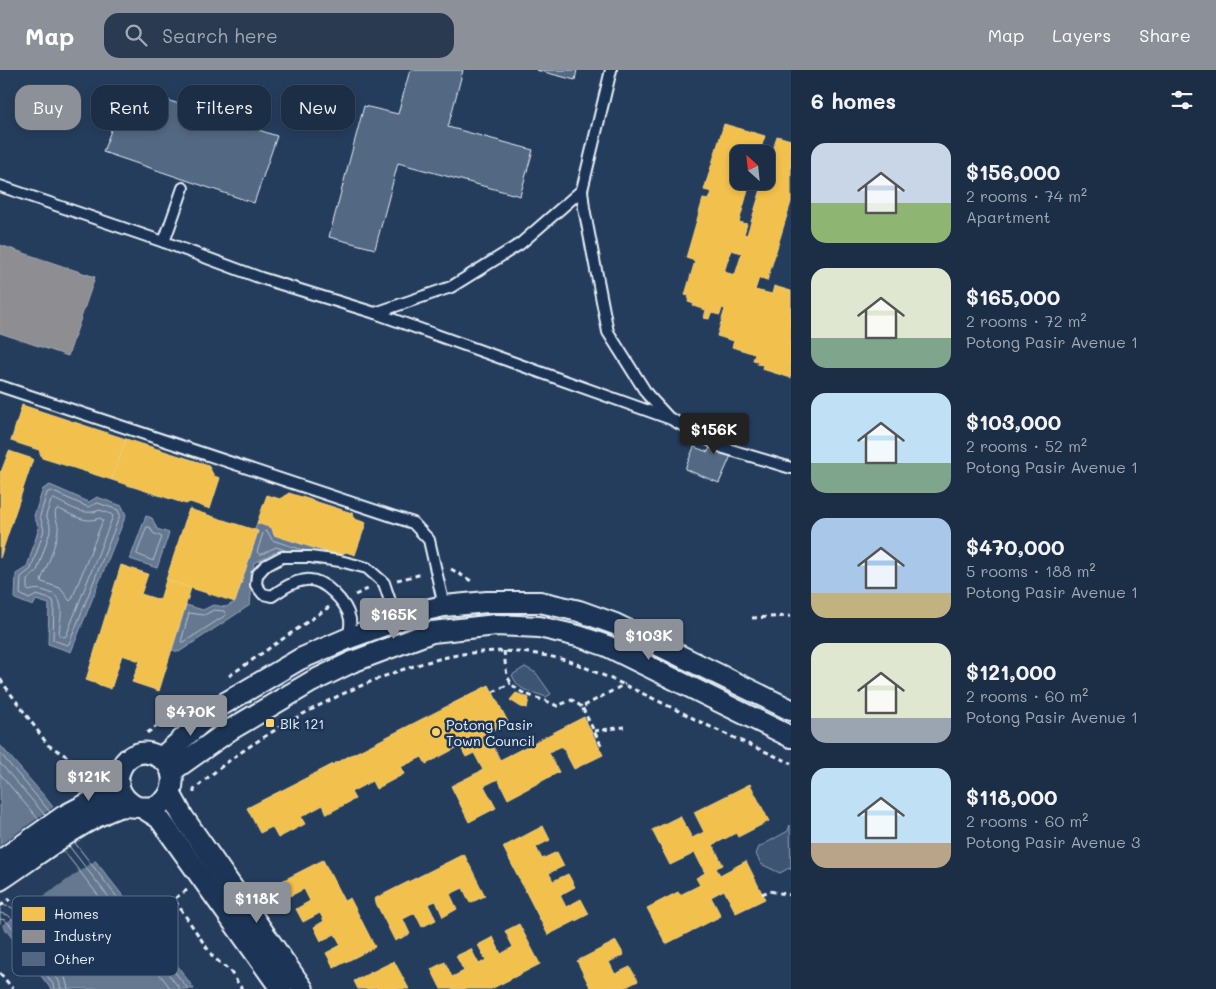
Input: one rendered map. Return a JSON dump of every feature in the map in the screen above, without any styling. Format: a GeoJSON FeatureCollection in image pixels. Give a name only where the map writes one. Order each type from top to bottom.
{"type":"FeatureCollection","features":[{"type":"Feature","properties":{"kind":"street"},"geometry":{"type":"LineString","coordinates":[[166,765],[220,706],[300,659],[407,616],[444,606],[487,602],[540,602],[579,612],[614,624],[791,710]]}},
{"type":"Feature","properties":{"kind":"street"},"geometry":{"type":"LineString","coordinates":[[166,765],[311,682],[352,662],[432,632],[496,625],[539,627],[578,636],[607,646],[791,737]]}},
{"type":"Feature","properties":{"kind":"street"},"geometry":{"type":"LineString","coordinates":[[0,861],[64,816],[120,795],[161,804],[173,786],[166,765],[153,754],[136,754],[128,759],[122,765],[119,773],[120,795]]}},
{"type":"Feature","properties":{"kind":"street"},"geometry":{"type":"LineString","coordinates":[[170,793],[183,817],[303,989]]}},
{"type":"Feature","properties":{"kind":"street"},"geometry":{"type":"LineString","coordinates":[[0,880],[77,828],[120,795]]}},
{"type":"Feature","properties":{"kind":"street"},"geometry":{"type":"LineString","coordinates":[[120,795],[159,818],[281,989]]}},
{"type":"Feature","properties":{"kind":"lane"},"geometry":{"type":"LineString","coordinates":[[612,70],[582,190],[584,208],[608,332],[647,394],[670,419]]}},
{"type":"Feature","properties":{"kind":"lane"},"geometry":{"type":"LineString","coordinates":[[0,186],[164,242],[261,278],[375,313],[670,419],[724,448],[788,468]]}},
{"type":"Feature","properties":{"kind":"lane"},"geometry":{"type":"LineString","coordinates":[[164,242],[183,188]]}},
{"type":"Feature","properties":{"kind":"lane"},"geometry":{"type":"LineString","coordinates":[[375,313],[451,287],[520,244],[582,190]]}},
{"type":"Feature","properties":{"kind":"lane"},"geometry":{"type":"LineString","coordinates":[[0,386],[413,523],[429,540],[444,606]]}},
{"type":"Feature","properties":{"kind":"lane"},"geometry":{"type":"LineString","coordinates":[[349,638],[350,619],[341,601],[325,585],[308,579],[291,584],[272,596],[263,594],[256,585],[257,575],[265,566],[282,557],[310,557],[367,568],[384,583],[391,604],[407,616]]}},
{"type":"Feature","properties":{"kind":"path"},"geometry":{"type":"LineString","coordinates":[[752,618],[791,616]]}},
{"type":"Feature","properties":{"kind":"path"},"geometry":{"type":"LineString","coordinates":[[504,651],[506,674],[518,691],[542,698],[557,706],[572,700],[582,707],[601,745]]}},
{"type":"Feature","properties":{"kind":"path"},"geometry":{"type":"LineString","coordinates":[[194,795],[194,790],[204,781],[236,756],[286,723],[360,687],[429,661],[471,653],[504,651],[566,660],[625,684],[706,726],[791,763]]}},
{"type":"Feature","properties":{"kind":"path"},"geometry":{"type":"LineString","coordinates":[[0,679],[48,745],[73,760],[120,795]]}},
{"type":"Feature","properties":{"kind":"path"},"geometry":{"type":"LineString","coordinates":[[493,692],[511,683]]}},
{"type":"Feature","properties":{"kind":"path"},"geometry":{"type":"LineString","coordinates":[[582,707],[625,684]]}},
{"type":"Feature","properties":{"kind":"path"},"geometry":{"type":"LineString","coordinates":[[594,731],[624,727]]}},
{"type":"Feature","properties":{"kind":"path"},"geometry":{"type":"LineString","coordinates":[[178,896],[190,889]]}},
{"type":"Feature","properties":{"kind":"path"},"geometry":{"type":"LineString","coordinates":[[762,894],[769,890],[791,895]]}},
{"type":"Feature","properties":{"kind":"path"},"geometry":{"type":"LineString","coordinates":[[178,905],[213,957],[230,971],[242,989]]}},
{"type":"Feature","properties":{"kind":"path"},"geometry":{"type":"LineString","coordinates":[[0,973],[13,989]]}},
{"type":"Feature","properties":{"kind":"shaded area"},"geometry":{"type":"Polygon","coordinates":[[[525,667],[536,673],[551,694],[546,697],[518,685],[512,675],[525,667]]]}},
{"type":"Feature","properties":{"kind":"shaded area"},"geometry":{"type":"Polygon","coordinates":[[[790,825],[791,870],[789,868],[780,873],[761,864],[756,854],[759,847],[788,831],[790,825]]]}},
{"type":"Feature","properties":{"kind":"water"},"geometry":{"type":"Polygon","coordinates":[[[50,485],[89,502],[97,497],[122,506],[126,515],[71,652],[48,644],[49,604],[36,600],[33,606],[15,599],[16,574],[27,567],[39,528],[34,516],[43,489],[50,485]]]}},
{"type":"Feature","properties":{"kind":"water"},"geometry":{"type":"Polygon","coordinates":[[[146,516],[152,518],[157,529],[169,533],[157,568],[130,559],[146,516]]]}},
{"type":"Feature","properties":{"kind":"water"},"geometry":{"type":"Polygon","coordinates":[[[257,523],[272,528],[274,535],[339,556],[319,566],[276,552],[254,563],[250,605],[179,652],[172,650],[186,605],[203,610],[213,605],[226,607],[235,602],[258,532],[255,530],[257,523]]]}},
{"type":"Feature","properties":{"kind":"water"},"geometry":{"type":"Polygon","coordinates":[[[0,745],[45,797],[123,896],[12,896],[12,938],[0,922],[0,745]]]}},
{"type":"Feature","properties":{"kind":"water"},"geometry":{"type":"Polygon","coordinates":[[[178,966],[194,989],[51,989],[41,976],[178,976],[178,966]]]}},
{"type":"Feature","properties":{"kind":"pier"},"geometry":{"type":"Polygon","coordinates":[[[55,806],[97,859],[44,896],[12,896],[12,918],[1,926],[0,845],[55,806]]]}},
{"type":"Feature","properties":{"kind":"building: Homes"},"geometry":{"type":"Polygon","coordinates":[[[724,124],[765,136],[762,145],[730,145],[730,190],[748,190],[739,222],[747,224],[744,234],[747,235],[761,190],[775,190],[775,145],[777,136],[791,140],[791,202],[767,281],[759,278],[755,290],[772,294],[774,286],[791,291],[791,378],[762,369],[763,365],[757,364],[758,361],[753,360],[755,354],[732,347],[734,341],[717,336],[725,309],[722,308],[720,315],[711,313],[709,319],[704,318],[706,310],[693,306],[694,304],[688,302],[689,296],[685,295],[695,261],[686,258],[703,199],[709,200],[712,192],[704,190],[724,124]],[[731,250],[724,272],[735,275],[742,253],[731,250]]]}},
{"type":"Feature","properties":{"kind":"building: Homes"},"geometry":{"type":"Polygon","coordinates":[[[22,405],[126,439],[112,480],[42,458],[39,450],[11,441],[22,405]]]}},
{"type":"Feature","properties":{"kind":"building: Homes"},"geometry":{"type":"Polygon","coordinates":[[[126,439],[208,465],[214,476],[220,478],[210,509],[190,502],[186,504],[112,480],[126,439]]]}},
{"type":"Feature","properties":{"kind":"building: Homes"},"geometry":{"type":"Polygon","coordinates":[[[9,451],[33,459],[0,558],[0,471],[9,451]]]}},
{"type":"Feature","properties":{"kind":"building: Homes"},"geometry":{"type":"Polygon","coordinates":[[[289,493],[352,513],[355,519],[366,523],[355,555],[346,552],[339,556],[274,535],[272,528],[257,523],[267,495],[280,499],[289,493]]]}},
{"type":"Feature","properties":{"kind":"building: Homes"},"geometry":{"type":"Polygon","coordinates":[[[189,509],[258,531],[235,602],[166,580],[189,509]]]}},
{"type":"Feature","properties":{"kind":"building: Homes"},"geometry":{"type":"Polygon","coordinates":[[[121,565],[148,574],[141,594],[160,600],[166,580],[191,588],[159,691],[132,682],[140,661],[122,655],[111,689],[86,680],[121,565]]]}},
{"type":"Feature","properties":{"kind":"building: Homes"},"geometry":{"type":"Polygon","coordinates":[[[489,685],[508,722],[481,736],[488,749],[493,746],[500,760],[584,717],[603,755],[574,769],[562,746],[549,753],[559,772],[508,799],[498,779],[484,786],[496,808],[469,822],[451,786],[483,770],[474,753],[466,757],[460,746],[426,764],[422,757],[401,767],[404,774],[376,789],[372,781],[351,792],[355,799],[327,814],[323,805],[301,817],[305,824],[278,838],[272,827],[260,833],[247,808],[489,685]]]}},
{"type":"Feature","properties":{"kind":"building: Homes"},"geometry":{"type":"Polygon","coordinates":[[[516,693],[529,698],[527,708],[521,707],[510,700],[516,693]]]}},
{"type":"Feature","properties":{"kind":"building: Homes"},"geometry":{"type":"Polygon","coordinates":[[[750,784],[769,821],[738,837],[736,833],[713,845],[723,865],[716,868],[720,875],[746,861],[765,899],[736,913],[724,890],[711,897],[721,916],[666,944],[647,908],[678,892],[680,895],[700,885],[696,878],[705,873],[695,853],[670,865],[652,830],[680,816],[692,838],[704,832],[694,812],[750,784]]]}},
{"type":"Feature","properties":{"kind":"building: Homes"},"geometry":{"type":"Polygon","coordinates":[[[543,826],[550,840],[536,847],[542,859],[557,852],[564,866],[549,873],[553,881],[568,874],[575,887],[560,895],[566,907],[581,899],[589,914],[548,935],[503,847],[543,826]]]}},
{"type":"Feature","properties":{"kind":"building: Homes"},"geometry":{"type":"Polygon","coordinates":[[[464,854],[485,896],[470,903],[463,888],[450,894],[457,909],[443,917],[436,901],[428,904],[436,920],[422,927],[415,913],[403,919],[410,934],[395,941],[374,899],[464,854]]]}},
{"type":"Feature","properties":{"kind":"building: Homes"},"geometry":{"type":"Polygon","coordinates":[[[323,860],[344,901],[350,898],[375,947],[334,968],[326,953],[341,945],[335,934],[321,941],[314,927],[324,921],[320,913],[303,922],[296,909],[310,901],[304,889],[290,896],[282,881],[323,860]]]}},
{"type":"Feature","properties":{"kind":"building: Homes"},"geometry":{"type":"Polygon","coordinates":[[[519,924],[540,964],[491,989],[441,989],[431,969],[445,962],[452,977],[464,971],[456,956],[471,949],[479,964],[486,960],[478,945],[493,937],[501,954],[513,947],[505,931],[519,924]]]}},
{"type":"Feature","properties":{"kind":"building: Homes"},"geometry":{"type":"Polygon","coordinates":[[[616,941],[624,955],[609,962],[615,974],[630,967],[638,981],[622,989],[591,989],[577,961],[616,941]]]}},
{"type":"Feature","properties":{"kind":"building: Homes"},"geometry":{"type":"Polygon","coordinates":[[[394,961],[409,989],[377,989],[376,987],[372,989],[358,989],[354,981],[394,961]]]}},
{"type":"Feature","properties":{"kind":"building: Industry"},"geometry":{"type":"Polygon","coordinates":[[[0,245],[95,277],[68,356],[0,333],[0,245]]]}},
{"type":"Feature","properties":{"kind":"building: Other"},"geometry":{"type":"Polygon","coordinates":[[[410,70],[463,70],[448,127],[533,150],[520,196],[398,163],[375,249],[329,237],[364,106],[398,114],[410,70]]]}},
{"type":"Feature","properties":{"kind":"building: Other"},"geometry":{"type":"Polygon","coordinates":[[[536,70],[577,70],[575,80],[536,70]]]}},
{"type":"Feature","properties":{"kind":"building: Other"},"geometry":{"type":"Polygon","coordinates":[[[168,100],[178,104],[178,130],[259,130],[277,136],[254,203],[103,152],[111,130],[168,130],[168,100]]]}},
{"type":"Feature","properties":{"kind":"building: Other"},"geometry":{"type":"Polygon","coordinates":[[[720,425],[741,433],[719,483],[685,469],[694,447],[708,452],[720,425]]]}},
{"type":"Feature","properties":{"kind":"place","name":"Blk 121"},"geometry":{"type":"Point","coordinates":[270,723]}},
{"type":"Feature","properties":{"kind":"place","name":"Potong Pasir Town Council"},"geometry":{"type":"Point","coordinates":[436,732]}}]}
